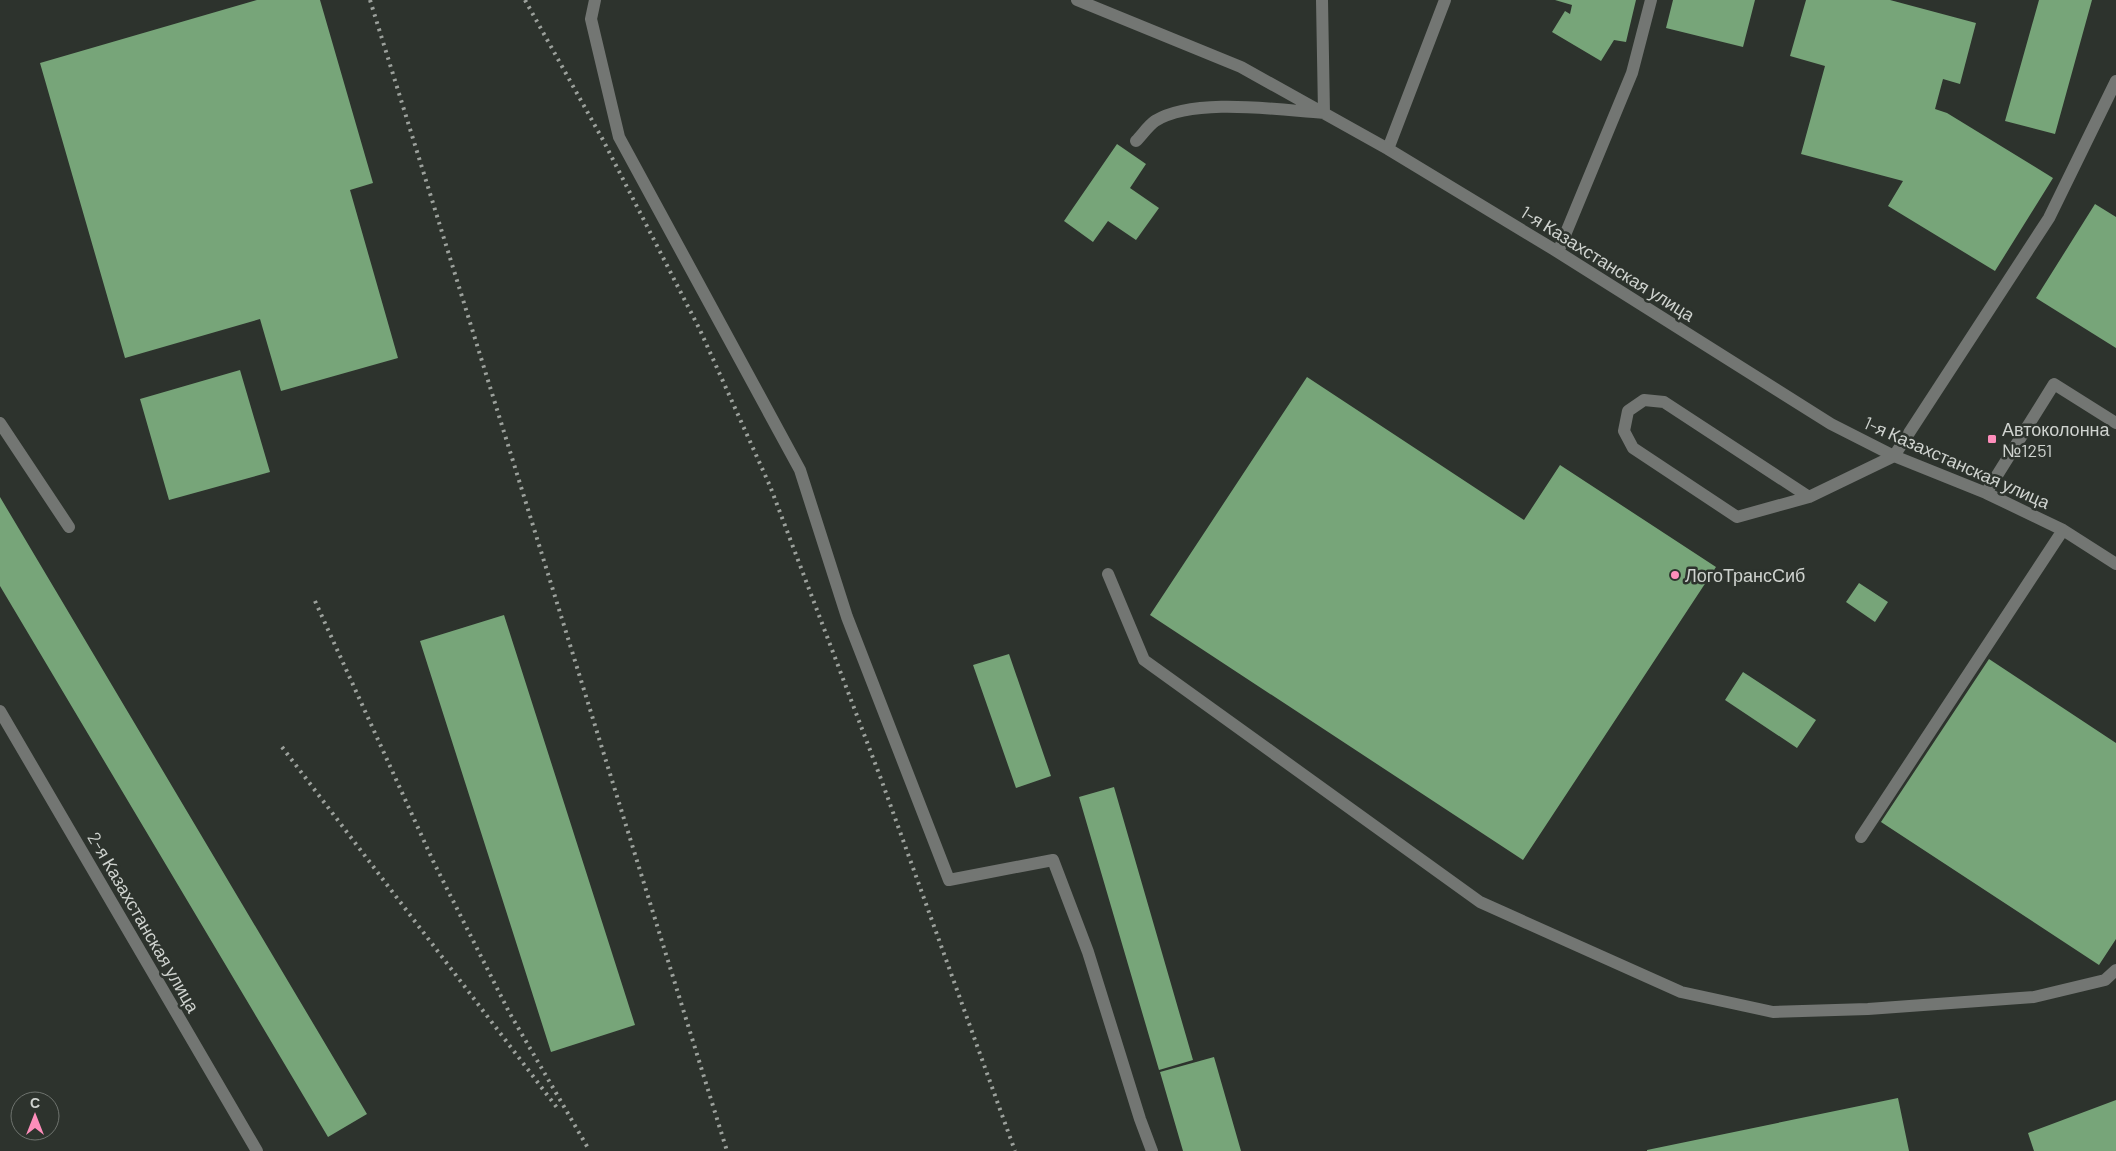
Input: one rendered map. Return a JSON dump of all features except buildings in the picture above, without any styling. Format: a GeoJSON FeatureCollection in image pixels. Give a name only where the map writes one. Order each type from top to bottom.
{"type":"FeatureCollection","features":[{"type":"Feature","properties":{"kind":"street"},"geometry":{"type":"LineString","coordinates":[[595,0],[591,19],[619,137],[800,470],[847,617],[949,880],[1053,860],[1088,952],[1152,1151]]}},
{"type":"Feature","properties":{"kind":"street","name":"1-я Казахстанская улица"},"geometry":{"type":"LineString","coordinates":[[1077,0],[1241,67],[1388,149],[1558,252],[1831,424],[1894,456],[1986,492],[2063,530],[2116,564]]}},
{"type":"Feature","properties":{"kind":"street"},"geometry":{"type":"LineString","coordinates":[[1136,141],[1154,122],[1185,110],[1231,107],[1324,113],[1322,0]]}},
{"type":"Feature","properties":{"kind":"street"},"geometry":{"type":"LineString","coordinates":[[1388,149],[1444,0]]}},
{"type":"Feature","properties":{"kind":"street"},"geometry":{"type":"LineString","coordinates":[[1558,252],[1632,73],[1651,0]]}},
{"type":"Feature","properties":{"kind":"street"},"geometry":{"type":"LineString","coordinates":[[1809,497],[1664,402],[1644,400],[1628,412],[1624,431],[1633,448],[1737,517],[1809,497],[1894,456],[2050,218],[2116,82]]}},
{"type":"Feature","properties":{"kind":"street"},"geometry":{"type":"LineString","coordinates":[[1986,492],[2054,384],[2116,423]]}},
{"type":"Feature","properties":{"kind":"street"},"geometry":{"type":"LineString","coordinates":[[0,423],[69,527]]}},
{"type":"Feature","properties":{"kind":"street"},"geometry":{"type":"LineString","coordinates":[[1861,837],[2063,530]]}},
{"type":"Feature","properties":{"kind":"street"},"geometry":{"type":"LineString","coordinates":[[1108,574],[1144,660],[1480,902],[1681,992],[1773,1012],[1868,1010],[2034,997],[2105,980],[2116,970]]}},
{"type":"Feature","properties":{"kind":"street","name":"2-я Казахстанская улица"},"geometry":{"type":"LineString","coordinates":[[0,712],[257,1151]]}},
{"type":"Feature","properties":{"kind":"railway"},"geometry":{"type":"LineString","coordinates":[[370,0],[727,1151]]}},
{"type":"Feature","properties":{"kind":"railway"},"geometry":{"type":"LineString","coordinates":[[525,0],[603,140],[700,330],[770,486],[881,779],[1015,1151]]}},
{"type":"Feature","properties":{"kind":"railway"},"geometry":{"type":"LineString","coordinates":[[315,601],[434,863],[509,1012],[588,1148]]}},
{"type":"Feature","properties":{"kind":"railway"},"geometry":{"type":"LineString","coordinates":[[282,747],[558,1109]]}},
{"type":"Feature","properties":{"kind":"place","name":"Автоколонна №1251"},"geometry":{"type":"Point","coordinates":[1992,439]}},
{"type":"Feature","properties":{"kind":"place","name":"ЛогоТрансСиб"},"geometry":{"type":"Point","coordinates":[1675,575]}}]}
